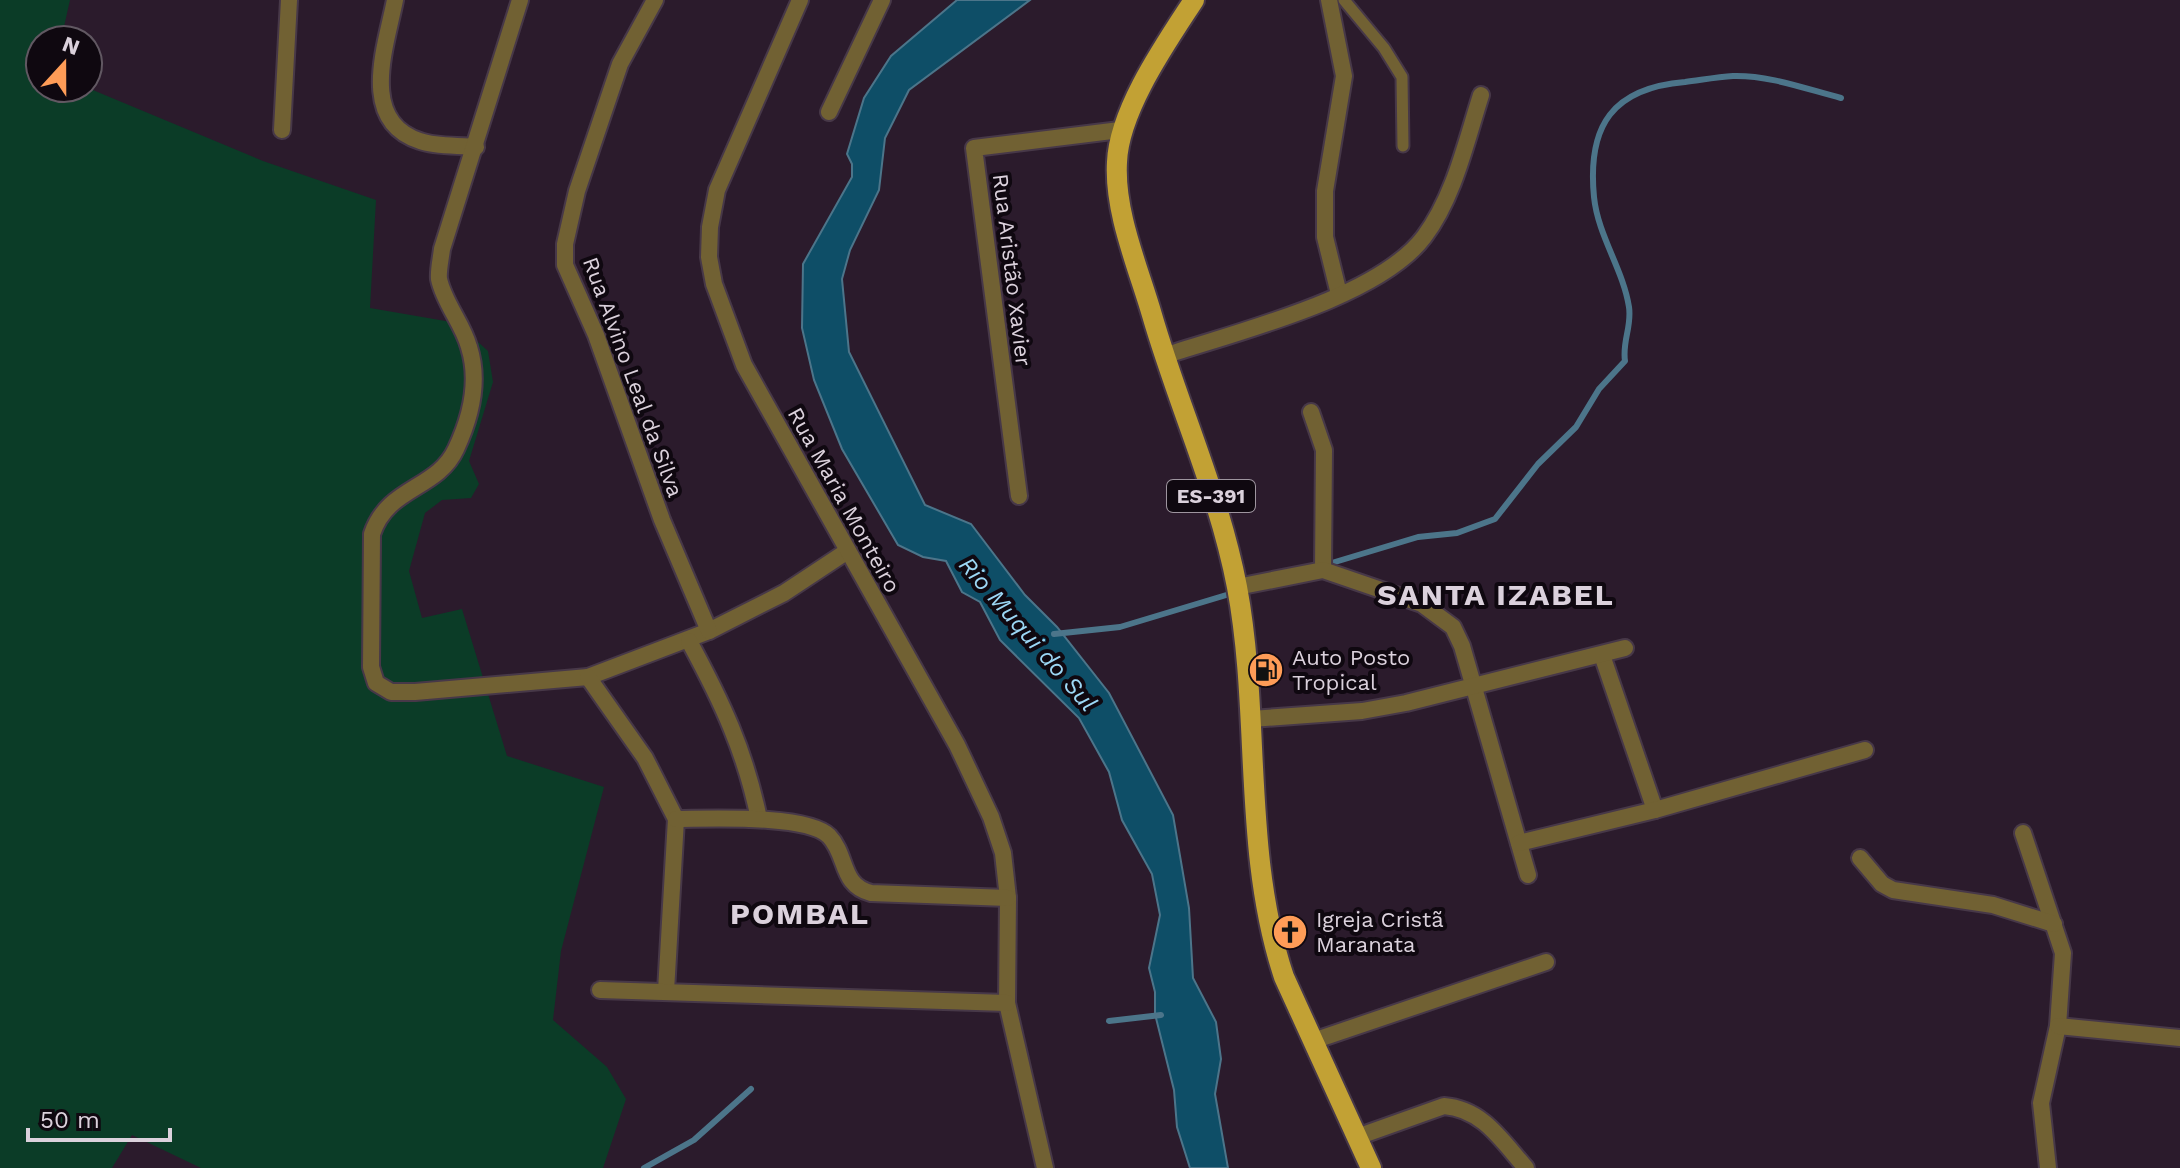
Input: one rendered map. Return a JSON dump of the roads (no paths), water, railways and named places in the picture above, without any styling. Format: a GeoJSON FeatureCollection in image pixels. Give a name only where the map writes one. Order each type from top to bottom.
{"type":"FeatureCollection","features":[{"type":"Feature","properties":{"kind":"main road","name":"ES-391"},"geometry":{"type":"LineString","coordinates":[[1194,0],[1120,130],[1116,164],[1120,197],[1164,356],[1190,428],[1237,587],[1251,719],[1263,893],[1273,944],[1371,1168]]}},
{"type":"Feature","properties":{"kind":"street"},"geometry":{"type":"LineString","coordinates":[[282,130],[289,0]]}},
{"type":"Feature","properties":{"kind":"street"},"geometry":{"type":"LineString","coordinates":[[395,0],[380,77],[384,108],[395,127],[421,142],[476,147]]}},
{"type":"Feature","properties":{"kind":"street"},"geometry":{"type":"LineString","coordinates":[[520,0],[442,249],[439,278],[470,347],[474,378],[471,412],[455,453],[434,476],[384,507],[377,518],[372,534],[371,667],[376,683],[391,692],[588,677],[689,641],[784,593],[846,552]]}},
{"type":"Feature","properties":{"kind":"street","name":"Rua Alvino Leal da Silva"},"geometry":{"type":"LineString","coordinates":[[655,0],[620,64],[577,191],[565,244],[565,265],[596,335],[662,520],[709,631]]}},
{"type":"Feature","properties":{"kind":"street","name":"Rua Maria Monteiro"},"geometry":{"type":"LineString","coordinates":[[800,0],[717,190],[710,227],[709,257],[726,324],[744,365],[846,552],[957,745],[1003,853],[1008,898],[1007,1003],[1045,1168]]}},
{"type":"Feature","properties":{"kind":"street"},"geometry":{"type":"LineString","coordinates":[[829,112],[882,0]]}},
{"type":"Feature","properties":{"kind":"street"},"geometry":{"type":"LineString","coordinates":[[1329,0],[1344,76],[1325,191],[1325,237],[1339,294]]}},
{"type":"Feature","properties":{"kind":"street"},"geometry":{"type":"LineString","coordinates":[[1164,356],[1339,294],[1395,267],[1426,235],[1455,175],[1481,95]]}},
{"type":"Feature","properties":{"kind":"street","name":"Rua Aristão Xavier"},"geometry":{"type":"LineString","coordinates":[[1019,496],[974,148],[1120,130]]}},
{"type":"Feature","properties":{"kind":"street"},"geometry":{"type":"LineString","coordinates":[[1311,412],[1324,450],[1323,570]]}},
{"type":"Feature","properties":{"kind":"street"},"geometry":{"type":"LineString","coordinates":[[1237,587],[1323,570],[1422,604],[1441,616],[1462,646],[1528,875]]}},
{"type":"Feature","properties":{"kind":"street"},"geometry":{"type":"LineString","coordinates":[[689,641],[731,720],[749,768],[759,819]]}},
{"type":"Feature","properties":{"kind":"street"},"geometry":{"type":"LineString","coordinates":[[1251,719],[1362,711],[1474,687],[1625,648]]}},
{"type":"Feature","properties":{"kind":"street"},"geometry":{"type":"LineString","coordinates":[[1602,655],[1655,810]]}},
{"type":"Feature","properties":{"kind":"street"},"geometry":{"type":"LineString","coordinates":[[588,677],[645,758],[676,819],[666,991]]}},
{"type":"Feature","properties":{"kind":"street"},"geometry":{"type":"LineString","coordinates":[[1519,843],[1655,810],[1865,750]]}},
{"type":"Feature","properties":{"kind":"street"},"geometry":{"type":"LineString","coordinates":[[676,819],[759,819],[820,830],[830,837],[850,883],[858,890],[1008,898]]}},
{"type":"Feature","properties":{"kind":"street"},"geometry":{"type":"LineString","coordinates":[[2023,833],[2054,924],[2063,966],[2058,1026],[2041,1103],[2048,1168]]}},
{"type":"Feature","properties":{"kind":"street"},"geometry":{"type":"LineString","coordinates":[[1860,858],[1882,884],[1893,890],[1993,905],[2054,924]]}},
{"type":"Feature","properties":{"kind":"street"},"geometry":{"type":"LineString","coordinates":[[1313,1041],[1546,962]]}},
{"type":"Feature","properties":{"kind":"street"},"geometry":{"type":"LineString","coordinates":[[600,990],[1007,1003]]}},
{"type":"Feature","properties":{"kind":"street"},"geometry":{"type":"LineString","coordinates":[[2058,1026],[2180,1038]]}},
{"type":"Feature","properties":{"kind":"street"},"geometry":{"type":"LineString","coordinates":[[1357,1137],[1444,1106],[1455,1107],[1479,1116],[1526,1168]]}},
{"type":"Feature","properties":{"kind":"lane"},"geometry":{"type":"LineString","coordinates":[[1344,0],[1384,48],[1402,77],[1403,146]]}},
{"type":"Feature","properties":{"kind":"water","name":"Rio Muqui do Sul"},"geometry":{"type":"Polygon","coordinates":[[[957,0],[1030,0],[909,90],[885,138],[879,190],[850,250],[842,279],[849,352],[925,505],[971,524],[1025,595],[1057,627],[1109,693],[1173,815],[1189,908],[1193,978],[1216,1022],[1221,1059],[1215,1094],[1228,1168],[1190,1168],[1177,1127],[1174,1090],[1155,1014],[1155,992],[1149,968],[1160,915],[1152,874],[1122,820],[1109,772],[1079,718],[1000,640],[980,602],[962,592],[946,561],[923,557],[898,545],[842,449],[814,380],[802,328],[803,264],[852,177],[852,164],[847,154],[864,98],[891,56],[957,0]]]}},
{"type":"Feature","properties":{"kind":"waterway"},"geometry":{"type":"LineString","coordinates":[[1325,565],[1418,537],[1457,533],[1495,519],[1538,464],[1576,427],[1599,389],[1625,361],[1629,307],[1622,279],[1596,211],[1593,172],[1601,131],[1610,115],[1623,102],[1639,92],[1660,86],[1733,76],[1774,80],[1841,98]]}},
{"type":"Feature","properties":{"kind":"waterway","name":"Rio Muqui do Sul"},"geometry":{"type":"LineString","coordinates":[[1054,634],[1120,627],[1233,593]]}},
{"type":"Feature","properties":{"kind":"waterway"},"geometry":{"type":"LineString","coordinates":[[1109,1021],[1161,1015]]}},
{"type":"Feature","properties":{"kind":"waterway"},"geometry":{"type":"LineString","coordinates":[[644,1168],[694,1140],[751,1089]]}},
{"type":"Feature","properties":{"kind":"place","name":"Auto Posto Tropical"},"geometry":{"type":"Point","coordinates":[1266,670]}},
{"type":"Feature","properties":{"kind":"place","name":"Igreja Cristã Maranata"},"geometry":{"type":"Point","coordinates":[1290,932]}},
{"type":"Feature","properties":{"kind":"district","name":"SANTA IZABEL"},"geometry":{"type":"Point","coordinates":[1496,594]}},
{"type":"Feature","properties":{"kind":"district","name":"POMBAL"},"geometry":{"type":"Point","coordinates":[800,913]}}]}
